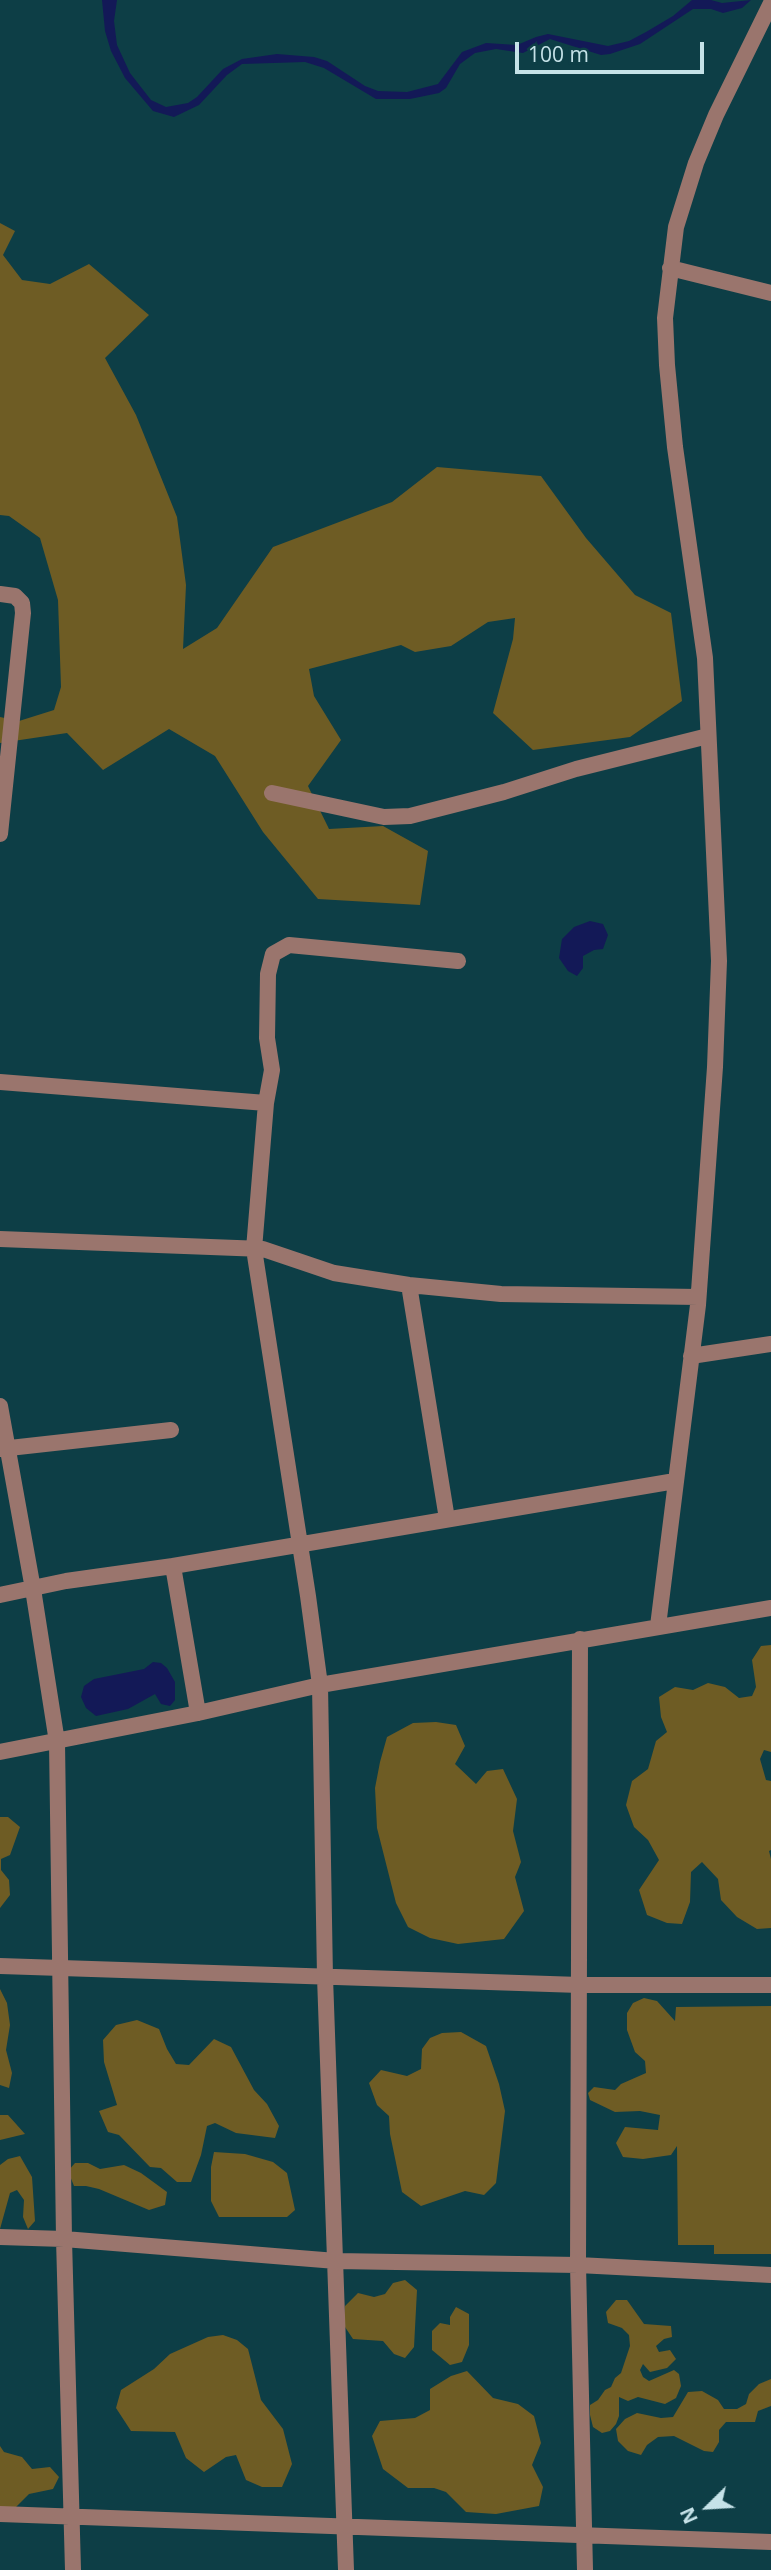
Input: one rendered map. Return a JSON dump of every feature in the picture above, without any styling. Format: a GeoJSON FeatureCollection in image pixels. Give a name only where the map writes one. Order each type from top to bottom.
{"type":"FeatureCollection","features":[{"type":"Feature","properties":{"kind":"street"},"geometry":{"type":"LineString","coordinates":[[658,1626],[698,1297],[715,1067],[719,961],[705,658],[675,447],[665,318],[676,228],[696,163],[716,114],[771,3]]}},
{"type":"Feature","properties":{"kind":"street"},"geometry":{"type":"LineString","coordinates":[[670,268],[771,293]]}},
{"type":"Feature","properties":{"kind":"street"},"geometry":{"type":"LineString","coordinates":[[0,594],[15,596],[22,603],[23,613],[6,735],[0,834]]}},
{"type":"Feature","properties":{"kind":"street"},"geometry":{"type":"LineString","coordinates":[[272,793],[384,817],[410,816],[503,792],[576,769],[708,736]]}},
{"type":"Feature","properties":{"kind":"street"},"geometry":{"type":"LineString","coordinates":[[346,2570],[325,1977],[320,1685],[254,1249],[266,1103],[272,1070],[267,1038],[268,974],[273,954],[289,945],[458,961]]}},
{"type":"Feature","properties":{"kind":"street"},"geometry":{"type":"LineString","coordinates":[[0,1082],[266,1103]]}},
{"type":"Feature","properties":{"kind":"street"},"geometry":{"type":"LineString","coordinates":[[0,1239],[263,1249],[334,1273],[409,1285],[501,1294],[698,1297]]}},
{"type":"Feature","properties":{"kind":"street"},"geometry":{"type":"LineString","coordinates":[[409,1285],[447,1519]]}},
{"type":"Feature","properties":{"kind":"street"},"geometry":{"type":"LineString","coordinates":[[691,1356],[771,1344]]}},
{"type":"Feature","properties":{"kind":"street"},"geometry":{"type":"LineString","coordinates":[[0,1406],[4,1448],[33,1589],[57,1742],[64,2239],[73,2570]]}},
{"type":"Feature","properties":{"kind":"street"},"geometry":{"type":"LineString","coordinates":[[4,1448],[171,1430]]}},
{"type":"Feature","properties":{"kind":"street"},"geometry":{"type":"LineString","coordinates":[[0,1595],[66,1581],[173,1566],[675,1481]]}},
{"type":"Feature","properties":{"kind":"street"},"geometry":{"type":"LineString","coordinates":[[173,1566],[198,1713]]}},
{"type":"Feature","properties":{"kind":"street"},"geometry":{"type":"LineString","coordinates":[[0,1752],[198,1713],[320,1685],[771,1608]]}},
{"type":"Feature","properties":{"kind":"street"},"geometry":{"type":"LineString","coordinates":[[580,1639],[578,2265],[585,2570]]}},
{"type":"Feature","properties":{"kind":"street"},"geometry":{"type":"LineString","coordinates":[[0,1966],[580,1985],[771,1985]]}},
{"type":"Feature","properties":{"kind":"street"},"geometry":{"type":"LineString","coordinates":[[0,2237],[64,2239],[336,2261],[578,2265],[771,2275]]}},
{"type":"Feature","properties":{"kind":"street"},"geometry":{"type":"LineString","coordinates":[[0,2515],[771,2542]]}},
{"type":"Feature","properties":{"kind":"shaded area"},"geometry":{"type":"Polygon","coordinates":[[[102,0],[117,0],[114,21],[117,45],[130,73],[151,100],[166,107],[188,103],[223,69],[242,59],[277,54],[314,57],[327,61],[365,86],[378,91],[407,92],[438,84],[462,52],[486,43],[517,45],[548,34],[608,46],[629,41],[646,32],[673,16],[692,0],[722,3],[751,0],[742,8],[723,13],[711,9],[693,9],[640,44],[610,54],[601,55],[550,39],[523,53],[496,49],[475,53],[460,64],[446,88],[439,93],[410,99],[376,99],[324,68],[305,62],[242,64],[227,75],[199,105],[174,117],[153,111],[125,78],[111,51],[105,31],[102,0]]]}},
{"type":"Feature","properties":{"kind":"shaded area"},"geometry":{"type":"Polygon","coordinates":[[[0,223],[15,231],[3,255],[22,280],[50,284],[89,264],[149,315],[105,358],[136,415],[177,517],[186,585],[183,649],[217,628],[273,547],[392,502],[437,467],[541,476],[586,538],[635,595],[671,613],[682,701],[630,737],[533,750],[493,713],[513,639],[515,618],[488,622],[451,646],[415,652],[401,645],[309,669],[314,696],[341,740],[308,786],[329,829],[383,826],[428,851],[420,905],[318,899],[263,832],[215,756],[169,729],[103,770],[67,733],[0,743],[0,717],[19,721],[54,710],[61,687],[58,600],[40,538],[9,516],[0,515],[0,223]]]}},
{"type":"Feature","properties":{"kind":"shaded area"},"geometry":{"type":"Polygon","coordinates":[[[590,921],[603,924],[608,935],[603,949],[583,956],[583,968],[577,976],[568,971],[559,958],[562,939],[574,927],[590,921]]]}},
{"type":"Feature","properties":{"kind":"shaded area"},"geometry":{"type":"Polygon","coordinates":[[[771,1645],[771,1752],[764,1750],[760,1759],[766,1780],[771,1781],[771,1928],[757,1929],[737,1917],[721,1900],[718,1879],[702,1862],[691,1872],[690,1902],[682,1924],[667,1923],[647,1915],[639,1890],[659,1860],[648,1840],[634,1827],[626,1805],[632,1781],[648,1769],[656,1741],[667,1732],[661,1717],[659,1697],[675,1687],[693,1690],[708,1683],[725,1687],[739,1698],[752,1696],[756,1687],[752,1660],[761,1646],[771,1645]]]}},
{"type":"Feature","properties":{"kind":"shaded area"},"geometry":{"type":"Polygon","coordinates":[[[153,1662],[161,1663],[167,1668],[175,1682],[175,1700],[170,1706],[161,1704],[155,1694],[128,1709],[96,1716],[86,1708],[81,1697],[84,1686],[94,1679],[144,1669],[153,1662]]]}},
{"type":"Feature","properties":{"kind":"shaded area"},"geometry":{"type":"Polygon","coordinates":[[[413,1723],[456,1725],[465,1746],[455,1764],[476,1784],[487,1771],[503,1769],[517,1799],[513,1831],[521,1862],[515,1877],[524,1911],[504,1939],[458,1944],[430,1938],[408,1927],[396,1903],[377,1828],[375,1788],[380,1762],[387,1737],[413,1723]]]}},
{"type":"Feature","properties":{"kind":"shaded area"},"geometry":{"type":"Polygon","coordinates":[[[0,1817],[8,1817],[20,1827],[10,1855],[1,1859],[1,1870],[9,1880],[10,1895],[0,1908],[0,1817]]]}},
{"type":"Feature","properties":{"kind":"shaded area"},"geometry":{"type":"Polygon","coordinates":[[[0,1989],[7,2003],[10,2025],[6,2050],[12,2073],[9,2088],[0,2085],[0,1989]]]}},
{"type":"Feature","properties":{"kind":"shaded area"},"geometry":{"type":"Polygon","coordinates":[[[644,1998],[657,2001],[675,2021],[676,2007],[771,2006],[771,2254],[714,2254],[714,2245],[678,2245],[677,2146],[671,2155],[643,2159],[623,2157],[616,2143],[625,2127],[658,2130],[660,2115],[640,2111],[615,2112],[590,2100],[588,2093],[594,2087],[615,2090],[621,2084],[646,2073],[645,2061],[635,2052],[627,2030],[627,2013],[633,2003],[644,1998]]]}},
{"type":"Feature","properties":{"kind":"shaded area"},"geometry":{"type":"Polygon","coordinates":[[[137,2020],[159,2029],[176,2064],[189,2065],[214,2039],[231,2047],[254,2090],[267,2104],[279,2126],[275,2138],[236,2133],[215,2123],[207,2126],[201,2155],[191,2182],[177,2182],[161,2168],[150,2167],[119,2135],[108,2132],[99,2111],[117,2105],[104,2062],[103,2040],[116,2025],[137,2020]]]}},
{"type":"Feature","properties":{"kind":"shaded area"},"geometry":{"type":"Polygon","coordinates":[[[461,2032],[486,2046],[499,2084],[505,2111],[496,2183],[484,2195],[465,2191],[421,2206],[402,2192],[389,2116],[377,2105],[369,2083],[381,2070],[407,2076],[421,2069],[422,2049],[430,2038],[442,2033],[461,2032]]]}},
{"type":"Feature","properties":{"kind":"shaded area"},"geometry":{"type":"Polygon","coordinates":[[[0,2115],[8,2115],[25,2134],[0,2140],[0,2115]]]}},
{"type":"Feature","properties":{"kind":"shaded area"},"geometry":{"type":"Polygon","coordinates":[[[214,2152],[245,2154],[273,2162],[287,2173],[295,2210],[287,2217],[219,2217],[211,2201],[214,2152]]]}},
{"type":"Feature","properties":{"kind":"shaded area"},"geometry":{"type":"Polygon","coordinates":[[[20,2156],[32,2177],[35,2221],[28,2229],[23,2217],[24,2200],[17,2190],[10,2193],[0,2229],[0,2165],[8,2159],[20,2156]]]}},
{"type":"Feature","properties":{"kind":"shaded area"},"geometry":{"type":"Polygon","coordinates":[[[75,2163],[88,2163],[100,2169],[124,2165],[141,2173],[167,2192],[165,2205],[149,2210],[99,2189],[74,2186],[68,2171],[75,2163]]]}},
{"type":"Feature","properties":{"kind":"shaded area"},"geometry":{"type":"Polygon","coordinates":[[[405,2280],[417,2290],[414,2347],[405,2358],[394,2354],[383,2341],[353,2339],[343,2324],[345,2306],[358,2293],[374,2297],[385,2294],[393,2283],[405,2280]]]}},
{"type":"Feature","properties":{"kind":"shaded area"},"geometry":{"type":"Polygon","coordinates":[[[616,2300],[627,2300],[644,2324],[671,2326],[672,2337],[664,2339],[656,2346],[659,2352],[670,2350],[676,2359],[667,2368],[650,2372],[643,2364],[640,2370],[643,2377],[649,2381],[674,2370],[679,2374],[681,2386],[676,2398],[665,2404],[638,2397],[628,2401],[619,2397],[616,2424],[610,2431],[602,2433],[593,2427],[590,2405],[611,2387],[621,2373],[630,2346],[629,2335],[622,2328],[608,2323],[606,2312],[616,2300]]]}},
{"type":"Feature","properties":{"kind":"shaded area"},"geometry":{"type":"Polygon","coordinates":[[[456,2307],[469,2314],[469,2345],[462,2362],[450,2365],[432,2350],[432,2331],[440,2323],[450,2325],[450,2317],[456,2307]]]}},
{"type":"Feature","properties":{"kind":"shaded area"},"geometry":{"type":"Polygon","coordinates":[[[223,2335],[237,2340],[248,2349],[261,2400],[283,2429],[292,2464],[282,2487],[262,2487],[246,2480],[236,2455],[226,2457],[204,2472],[186,2458],[175,2432],[131,2431],[116,2408],[121,2390],[154,2369],[170,2354],[208,2337],[223,2335]]]}},
{"type":"Feature","properties":{"kind":"shaded area"},"geometry":{"type":"Polygon","coordinates":[[[467,2371],[493,2398],[518,2404],[534,2416],[541,2443],[532,2465],[543,2487],[539,2506],[496,2514],[466,2512],[446,2492],[434,2488],[408,2488],[383,2469],[372,2436],[380,2421],[415,2418],[430,2410],[430,2389],[451,2376],[467,2371]]]}},
{"type":"Feature","properties":{"kind":"shaded area"},"geometry":{"type":"Polygon","coordinates":[[[771,2379],[771,2406],[758,2411],[755,2422],[726,2422],[719,2430],[719,2442],[713,2452],[704,2451],[674,2436],[658,2437],[647,2445],[641,2455],[628,2451],[618,2441],[616,2429],[625,2419],[637,2413],[661,2418],[673,2417],[688,2392],[702,2391],[718,2400],[724,2409],[737,2409],[746,2404],[749,2394],[759,2384],[771,2379]]]}},
{"type":"Feature","properties":{"kind":"shaded area"},"geometry":{"type":"Polygon","coordinates":[[[0,2446],[4,2452],[22,2457],[32,2469],[50,2467],[59,2477],[53,2489],[29,2494],[13,2510],[0,2510],[0,2446]]]}}]}
